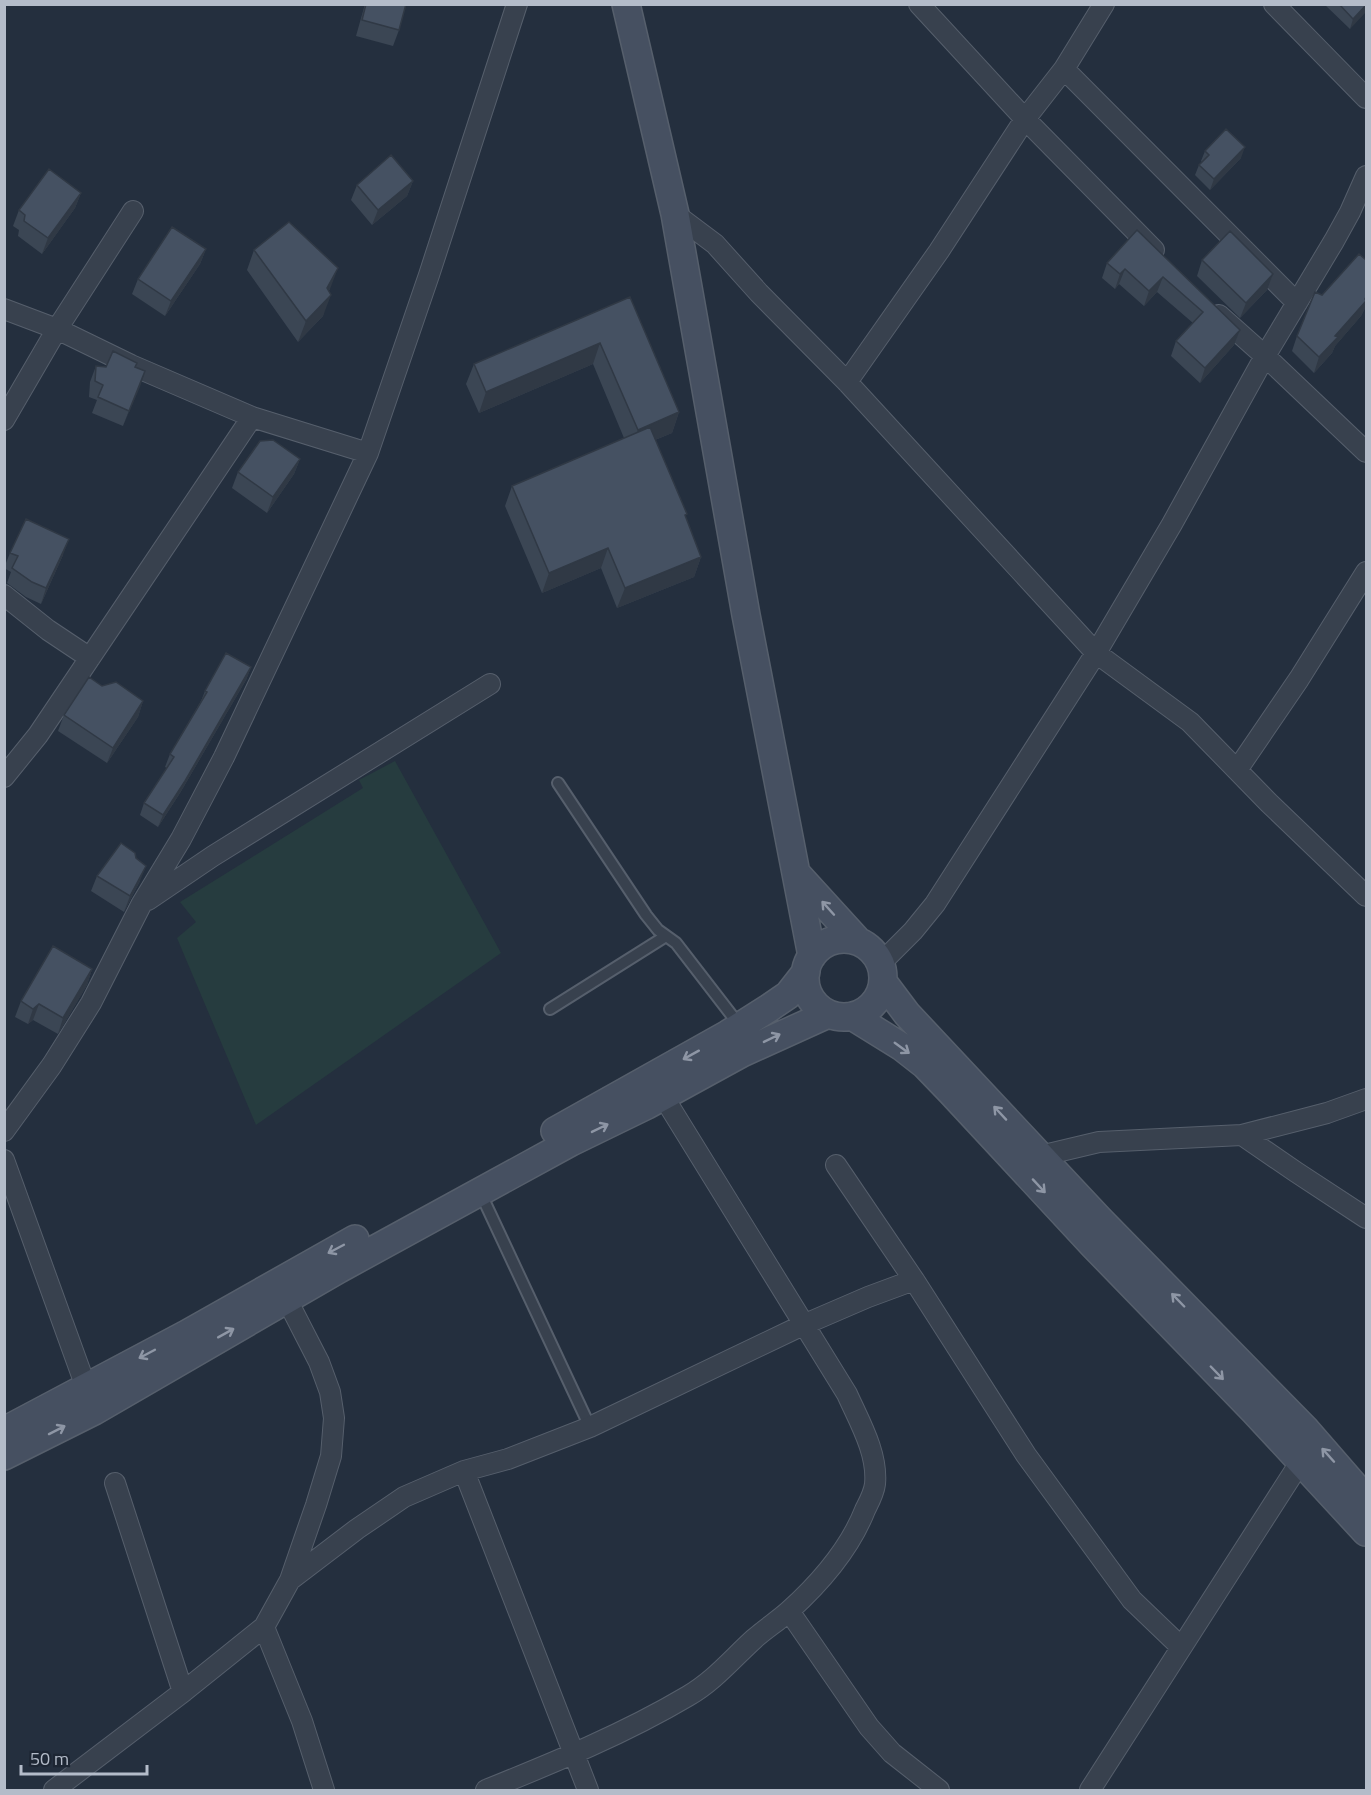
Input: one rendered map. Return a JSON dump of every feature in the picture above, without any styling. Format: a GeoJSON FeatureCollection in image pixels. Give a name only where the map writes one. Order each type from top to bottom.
{"type":"FeatureCollection","features":[{"type":"Feature","properties":{"kind":"main road"},"geometry":{"type":"LineString","coordinates":[[626,4],[675,214],[746,615],[797,873],[809,964],[807,989],[815,1004],[894,1042],[925,1065],[1196,1335],[1306,1430],[1366,1499]]}},
{"type":"Feature","properties":{"kind":"main road"},"geometry":{"type":"LineString","coordinates":[[797,873],[858,942],[875,954],[882,973],[907,1014],[1040,1156],[1196,1335],[1301,1461],[1366,1532]]}},
{"type":"Feature","properties":{"kind":"main road"},"geometry":{"type":"LineString","coordinates":[[282,1290],[462,1183],[740,1026],[788,995],[824,944],[841,939],[858,942]]}},
{"type":"Feature","properties":{"kind":"main road"},"geometry":{"type":"LineString","coordinates":[[4,1456],[185,1335],[282,1290],[480,1192],[742,1053],[840,1015],[864,1012],[880,994],[882,973]]}},
{"type":"Feature","properties":{"kind":"main road"},"geometry":{"type":"LineString","coordinates":[[4,1431],[90,1399]]}},
{"type":"Feature","properties":{"kind":"street"},"geometry":{"type":"LineString","coordinates":[[4,1131],[52,1065],[91,1004],[141,905],[181,839],[224,757],[368,453],[517,4]]}},
{"type":"Feature","properties":{"kind":"street"},"geometry":{"type":"LineString","coordinates":[[919,4],[1025,119],[1168,264]]}},
{"type":"Feature","properties":{"kind":"street"},"geometry":{"type":"LineString","coordinates":[[847,382],[939,251],[1025,119],[1064,69],[1104,4]]}},
{"type":"Feature","properties":{"kind":"street"},"geometry":{"type":"LineString","coordinates":[[1274,4],[1366,99]]}},
{"type":"Feature","properties":{"kind":"street"},"geometry":{"type":"LineString","coordinates":[[1064,69],[1297,303]]}},
{"type":"Feature","properties":{"kind":"street"},"geometry":{"type":"LineString","coordinates":[[882,973],[935,904],[1096,653],[1350,212],[1366,176]]}},
{"type":"Feature","properties":{"kind":"street"},"geometry":{"type":"LineString","coordinates":[[4,420],[57,329],[133,211]]}},
{"type":"Feature","properties":{"kind":"street"},"geometry":{"type":"LineString","coordinates":[[675,214],[715,244],[759,293],[847,382],[1096,653],[1190,722],[1269,803],[1366,896]]}},
{"type":"Feature","properties":{"kind":"street"},"geometry":{"type":"LineString","coordinates":[[1209,305],[1366,452]]}},
{"type":"Feature","properties":{"kind":"street"},"geometry":{"type":"LineString","coordinates":[[4,309],[57,329],[131,365],[252,417],[368,453]]}},
{"type":"Feature","properties":{"kind":"street"},"geometry":{"type":"LineString","coordinates":[[4,777],[38,735],[252,417]]}},
{"type":"Feature","properties":{"kind":"street"},"geometry":{"type":"LineString","coordinates":[[1237,770],[1299,679],[1366,572]]}},
{"type":"Feature","properties":{"kind":"street"},"geometry":{"type":"LineString","coordinates":[[4,595],[48,630],[90,658]]}},
{"type":"Feature","properties":{"kind":"street"},"geometry":{"type":"LineString","coordinates":[[141,905],[213,856],[490,684]]}},
{"type":"Feature","properties":{"kind":"street"},"geometry":{"type":"LineString","coordinates":[[486,1791],[636,1725],[713,1679],[755,1638],[789,1611],[833,1565],[862,1519],[875,1486],[874,1461],[847,1394],[663,1096]]}},
{"type":"Feature","properties":{"kind":"street"},"geometry":{"type":"LineString","coordinates":[[1040,1156],[1099,1142],[1242,1135],[1327,1113],[1366,1099]]}},
{"type":"Feature","properties":{"kind":"street"},"geometry":{"type":"LineString","coordinates":[[1242,1135],[1366,1218]]}},
{"type":"Feature","properties":{"kind":"street"},"geometry":{"type":"LineString","coordinates":[[4,1160],[90,1399]]}},
{"type":"Feature","properties":{"kind":"street"},"geometry":{"type":"LineString","coordinates":[[836,1165],[914,1280],[1026,1455],[1132,1599],[1181,1647]]}},
{"type":"Feature","properties":{"kind":"street"},"geometry":{"type":"LineString","coordinates":[[290,1580],[404,1497],[464,1471],[508,1459],[590,1427],[803,1325],[914,1280]]}},
{"type":"Feature","properties":{"kind":"street"},"geometry":{"type":"LineString","coordinates":[[54,1791],[264,1627],[290,1580],[331,1456],[334,1418],[330,1392],[319,1362],[282,1290]]}},
{"type":"Feature","properties":{"kind":"street"},"geometry":{"type":"LineString","coordinates":[[1090,1791],[1301,1461]]}},
{"type":"Feature","properties":{"kind":"street"},"geometry":{"type":"LineString","coordinates":[[464,1471],[588,1791]]}},
{"type":"Feature","properties":{"kind":"street"},"geometry":{"type":"LineString","coordinates":[[115,1483],[183,1692]]}},
{"type":"Feature","properties":{"kind":"street"},"geometry":{"type":"LineString","coordinates":[[789,1611],[868,1727],[892,1754],[939,1791]]}},
{"type":"Feature","properties":{"kind":"street"},"geometry":{"type":"LineString","coordinates":[[264,1627],[302,1721],[324,1791]]}},
{"type":"Feature","properties":{"kind":"lane"},"geometry":{"type":"LineString","coordinates":[[558,783],[646,915],[658,930],[676,943],[740,1026]]}},
{"type":"Feature","properties":{"kind":"lane"},"geometry":{"type":"LineString","coordinates":[[550,1009],[666,936]]}},
{"type":"Feature","properties":{"kind":"lane"},"geometry":{"type":"LineString","coordinates":[[480,1192],[590,1427]]}},
{"type":"Feature","properties":{"kind":"green space"},"geometry":{"type":"Polygon","coordinates":[[[395,761],[501,953],[256,1125],[177,938],[196,922],[180,902],[363,788],[359,780],[395,761]]]}},
{"type":"Feature","properties":{"kind":"building"},"geometry":{"type":"Polygon","coordinates":[[[366,4],[406,4],[399,30],[362,20],[366,4]]]}},
{"type":"Feature","properties":{"kind":"building"},"geometry":{"type":"Polygon","coordinates":[[[1339,4],[1366,4],[1366,5],[1353,19],[1339,4]]]}},
{"type":"Feature","properties":{"kind":"building"},"geometry":{"type":"Polygon","coordinates":[[[1226,129],[1245,147],[1214,179],[1199,165],[1209,155],[1205,151],[1226,129]]]}},
{"type":"Feature","properties":{"kind":"building"},"geometry":{"type":"Polygon","coordinates":[[[391,155],[413,181],[378,210],[357,185],[391,155]]]}},
{"type":"Feature","properties":{"kind":"building"},"geometry":{"type":"Polygon","coordinates":[[[49,169],[81,193],[48,238],[24,221],[25,215],[19,210],[49,169]]]}},
{"type":"Feature","properties":{"kind":"building"},"geometry":{"type":"Polygon","coordinates":[[[289,222],[338,268],[327,288],[331,295],[306,321],[254,250],[289,222]]]}},
{"type":"Feature","properties":{"kind":"building"},"geometry":{"type":"Polygon","coordinates":[[[172,227],[206,249],[171,301],[138,279],[172,227]]]}},
{"type":"Feature","properties":{"kind":"building"},"geometry":{"type":"Polygon","coordinates":[[[1137,230],[1240,330],[1205,368],[1176,341],[1203,312],[1163,277],[1149,291],[1125,269],[1120,274],[1107,263],[1137,230]]]}},
{"type":"Feature","properties":{"kind":"building"},"geometry":{"type":"Polygon","coordinates":[[[1230,231],[1273,274],[1246,303],[1202,260],[1230,231]]]}},
{"type":"Feature","properties":{"kind":"building"},"geometry":{"type":"Polygon","coordinates":[[[1359,254],[1366,260],[1366,301],[1319,357],[1297,336],[1315,292],[1322,295],[1359,254]]]}},
{"type":"Feature","properties":{"kind":"building"},"geometry":{"type":"Polygon","coordinates":[[[630,297],[679,412],[638,430],[600,343],[486,392],[474,364],[630,297]]]}},
{"type":"Feature","properties":{"kind":"building"},"geometry":{"type":"Polygon","coordinates":[[[113,351],[137,363],[135,367],[145,371],[129,411],[98,397],[103,385],[95,381],[96,366],[106,367],[113,351]]]}},
{"type":"Feature","properties":{"kind":"building"},"geometry":{"type":"Polygon","coordinates":[[[650,427],[687,514],[685,515],[701,557],[625,588],[608,548],[549,573],[512,486],[650,427]]]}},
{"type":"Feature","properties":{"kind":"building"},"geometry":{"type":"Polygon","coordinates":[[[273,440],[300,459],[273,497],[238,472],[260,441],[273,440]]]}},
{"type":"Feature","properties":{"kind":"building"},"geometry":{"type":"Polygon","coordinates":[[[26,519],[69,539],[46,588],[32,582],[12,568],[18,556],[10,553],[26,519]]]}},
{"type":"Feature","properties":{"kind":"building"},"geometry":{"type":"Polygon","coordinates":[[[226,653],[251,667],[163,815],[144,803],[174,757],[170,754],[207,692],[205,691],[226,653]]]}},
{"type":"Feature","properties":{"kind":"building"},"geometry":{"type":"Polygon","coordinates":[[[89,677],[102,686],[116,682],[143,701],[113,748],[64,715],[89,677]]]}},
{"type":"Feature","properties":{"kind":"building"},"geometry":{"type":"Polygon","coordinates":[[[121,843],[135,853],[136,858],[146,866],[130,896],[97,876],[121,843]]]}},
{"type":"Feature","properties":{"kind":"building"},"geometry":{"type":"Polygon","coordinates":[[[53,946],[92,969],[63,1018],[39,1004],[33,1009],[21,1001],[53,946]]]}}]}
